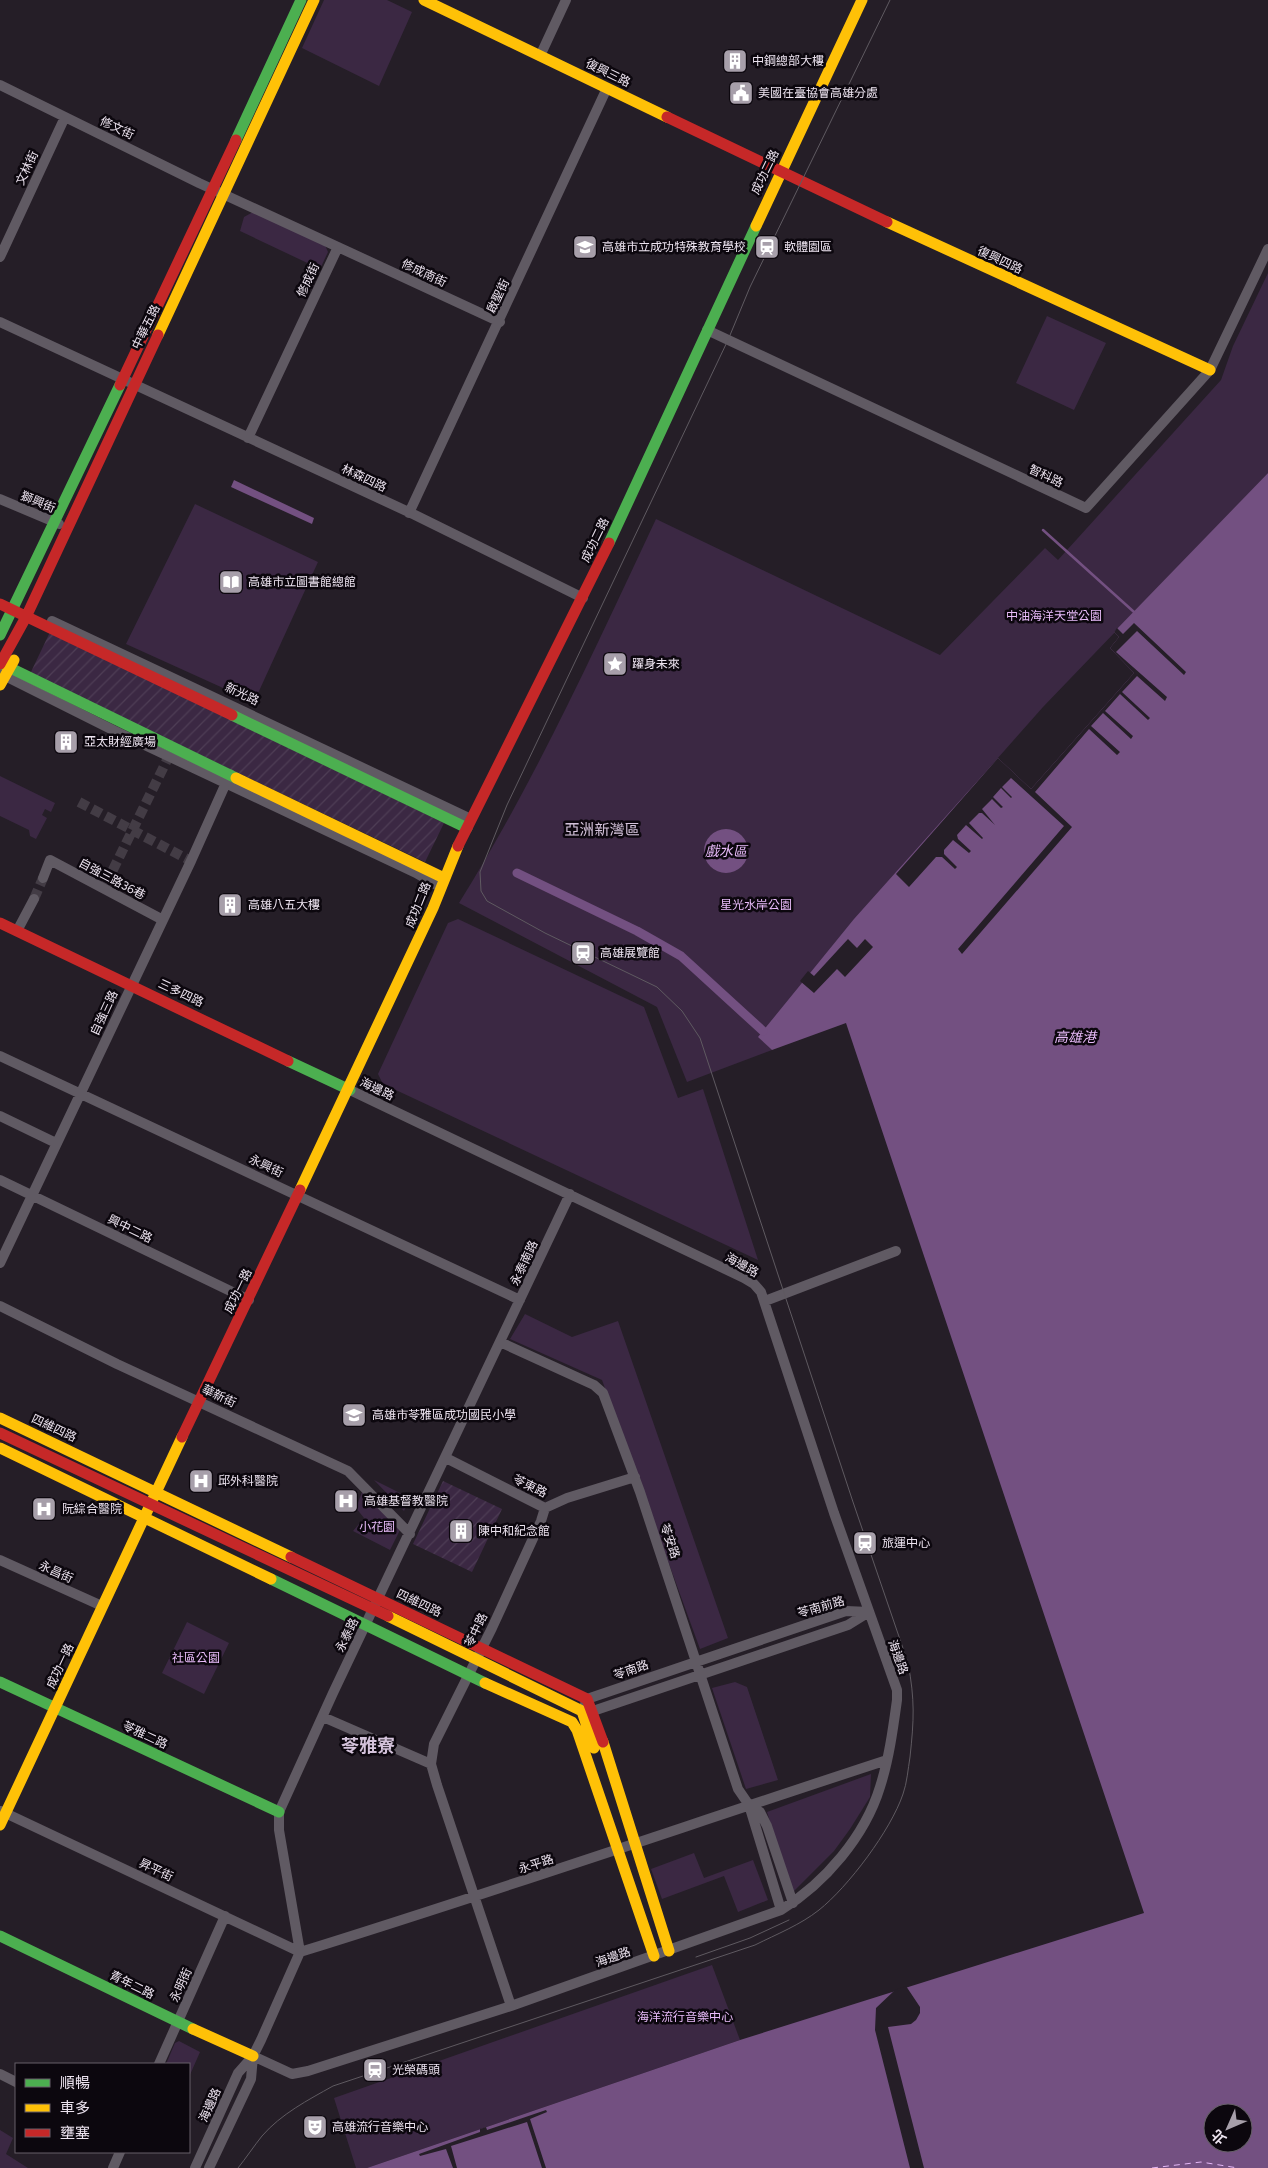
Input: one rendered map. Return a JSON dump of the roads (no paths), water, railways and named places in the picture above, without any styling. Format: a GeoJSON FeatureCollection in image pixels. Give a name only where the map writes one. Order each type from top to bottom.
{"type":"FeatureCollection","features":[{"type":"Feature","properties":{"kind":"street","name":"中華五路"},"geometry":{"type":"LineString","coordinates":[[2,670],[30,615],[67,527],[133,385],[301,0]]}},
{"type":"Feature","properties":{"kind":"street","name":"中華五路"},"geometry":{"type":"LineString","coordinates":[[0,635],[5,604],[54,522],[121,379],[218,192],[314,0]]}},
{"type":"Feature","properties":{"kind":"street","name":"復興三路"},"geometry":{"type":"LineString","coordinates":[[424,0],[780,172]]}},
{"type":"Feature","properties":{"kind":"street"},"geometry":{"type":"LineString","coordinates":[[540,56],[566,0]]}},
{"type":"Feature","properties":{"kind":"street","name":"成功二路"},"geometry":{"type":"LineString","coordinates":[[350,1090],[433,908],[469,823],[583,598],[780,172],[862,0]]}},
{"type":"Feature","properties":{"kind":"street","name":"修文街"},"geometry":{"type":"LineString","coordinates":[[0,84],[218,192]]}},
{"type":"Feature","properties":{"kind":"street","name":"啟聖街"},"geometry":{"type":"LineString","coordinates":[[409,513],[500,322],[607,88]]}},
{"type":"Feature","properties":{"kind":"street","name":"文林街"},"geometry":{"type":"LineString","coordinates":[[0,257],[64,117]]}},
{"type":"Feature","properties":{"kind":"street","name":"復興四路"},"geometry":{"type":"LineString","coordinates":[[780,172],[1125,333],[1210,370]]}},
{"type":"Feature","properties":{"kind":"street"},"geometry":{"type":"LineString","coordinates":[[218,192],[338,247]]}},
{"type":"Feature","properties":{"kind":"street","name":"修成南街"},"geometry":{"type":"LineString","coordinates":[[338,247],[500,322]]}},
{"type":"Feature","properties":{"kind":"street","name":"修成街"},"geometry":{"type":"LineString","coordinates":[[248,438],[338,247]]}},
{"type":"Feature","properties":{"kind":"street","name":"智科路"},"geometry":{"type":"LineString","coordinates":[[707,330],[1086,508],[1210,370],[1268,249]]}},
{"type":"Feature","properties":{"kind":"street"},"geometry":{"type":"LineString","coordinates":[[0,322],[121,379]]}},
{"type":"Feature","properties":{"kind":"street","name":"林森四路"},"geometry":{"type":"LineString","coordinates":[[121,379],[409,513],[583,598]]}},
{"type":"Feature","properties":{"kind":"street","name":"獅興街"},"geometry":{"type":"LineString","coordinates":[[0,499],[67,527]]}},
{"type":"Feature","properties":{"kind":"street","name":"新光路"},"geometry":{"type":"LineString","coordinates":[[5,604],[469,823]]}},
{"type":"Feature","properties":{"kind":"street"},"geometry":{"type":"LineString","coordinates":[[2,670],[442,883]]}},
{"type":"Feature","properties":{"kind":"street","name":"自強三路"},"geometry":{"type":"LineString","coordinates":[[0,1263],[228,778]]}},
{"type":"Feature","properties":{"kind":"street","name":"自強三路36巷"},"geometry":{"type":"LineString","coordinates":[[43,878],[50,860],[162,920]]}},
{"type":"Feature","properties":{"kind":"street"},"geometry":{"type":"LineString","coordinates":[[17,931],[34,899]]}},
{"type":"Feature","properties":{"kind":"street","name":"三多四路"},"geometry":{"type":"LineString","coordinates":[[0,922],[350,1090]]}},
{"type":"Feature","properties":{"kind":"street","name":"永興街"},"geometry":{"type":"LineString","coordinates":[[0,1056],[520,1300]]}},
{"type":"Feature","properties":{"kind":"street","name":"海邊路"},"geometry":{"type":"LineString","coordinates":[[253,2056],[292,2074],[511,2006],[782,1910],[820,1878],[855,1837],[880,1788],[887,1760],[897,1700],[897,1690],[765,1301],[761,1292],[754,1284],[350,1090]]}},
{"type":"Feature","properties":{"kind":"street","name":"成功一路"},"geometry":{"type":"LineString","coordinates":[[151,1504],[350,1090]]}},
{"type":"Feature","properties":{"kind":"street"},"geometry":{"type":"LineString","coordinates":[[0,1116],[56,1143]]}},
{"type":"Feature","properties":{"kind":"street","name":"興中二路"},"geometry":{"type":"LineString","coordinates":[[0,1180],[250,1300]]}},
{"type":"Feature","properties":{"kind":"street","name":"永泰南路"},"geometry":{"type":"LineString","coordinates":[[500,1342],[570,1194]]}},
{"type":"Feature","properties":{"kind":"street"},"geometry":{"type":"LineString","coordinates":[[765,1301],[896,1251]]}},
{"type":"Feature","properties":{"kind":"street","name":"華新街"},"geometry":{"type":"LineString","coordinates":[[0,1306],[117,1364],[348,1471],[410,1534]]}},
{"type":"Feature","properties":{"kind":"street","name":"永泰路"},"geometry":{"type":"LineString","coordinates":[[300,1952],[279,1830],[279,1812],[500,1342]]}},
{"type":"Feature","properties":{"kind":"street","name":"苓安路"},"geometry":{"type":"LineString","coordinates":[[500,1342],[594,1385],[603,1393],[635,1477],[738,1789],[748,1806],[782,1910]]}},
{"type":"Feature","properties":{"kind":"street","name":"四維四路"},"geometry":{"type":"LineString","coordinates":[[0,1418],[157,1492],[476,1658],[587,1711]]}},
{"type":"Feature","properties":{"kind":"street","name":"四維四路"},"geometry":{"type":"LineString","coordinates":[[0,1433],[151,1504],[376,1605],[482,1647],[587,1699]]}},
{"type":"Feature","properties":{"kind":"street"},"geometry":{"type":"LineString","coordinates":[[0,1448],[468,1674],[572,1722],[626,1847],[662,1954]]}},
{"type":"Feature","properties":{"kind":"street","name":"苓東路"},"geometry":{"type":"LineString","coordinates":[[446,1458],[545,1508],[567,1498],[635,1477]]}},
{"type":"Feature","properties":{"kind":"street"},"geometry":{"type":"LineString","coordinates":[[145,1519],[151,1504]]}},
{"type":"Feature","properties":{"kind":"street","name":"苓中路"},"geometry":{"type":"LineString","coordinates":[[511,2006],[431,1764],[434,1744],[482,1647],[541,1521],[545,1508]]}},
{"type":"Feature","properties":{"kind":"street","name":"成功一路"},"geometry":{"type":"LineString","coordinates":[[0,1825],[3,1812],[145,1519]]}},
{"type":"Feature","properties":{"kind":"street","name":"永昌街"},"geometry":{"type":"LineString","coordinates":[[0,1560],[102,1606]]}},
{"type":"Feature","properties":{"kind":"street","name":"苓南前路"},"geometry":{"type":"LineString","coordinates":[[696,1661],[846,1611],[869,1612]]}},
{"type":"Feature","properties":{"kind":"street","name":"苓南前路"},"geometry":{"type":"LineString","coordinates":[[700,1674],[848,1625],[869,1612]]}},
{"type":"Feature","properties":{"kind":"street","name":"苓南路"},"geometry":{"type":"LineString","coordinates":[[587,1699],[696,1661]]}},
{"type":"Feature","properties":{"kind":"street","name":"苓南路"},"geometry":{"type":"LineString","coordinates":[[572,1722],[587,1711],[700,1674]]}},
{"type":"Feature","properties":{"kind":"street","name":"苓雅二路"},"geometry":{"type":"LineString","coordinates":[[0,1682],[279,1812]]}},
{"type":"Feature","properties":{"kind":"street"},"geometry":{"type":"LineString","coordinates":[[587,1699],[587,1711],[626,1847],[662,1954]]}},
{"type":"Feature","properties":{"kind":"street"},"geometry":{"type":"LineString","coordinates":[[323,1716],[431,1764]]}},
{"type":"Feature","properties":{"kind":"street","name":"永平路"},"geometry":{"type":"LineString","coordinates":[[300,1952],[474,1897],[887,1760]]}},
{"type":"Feature","properties":{"kind":"street","name":"苓安路"},"geometry":{"type":"LineString","coordinates":[[748,1806],[760,1812],[767,1826],[792,1903]]}},
{"type":"Feature","properties":{"kind":"street","name":"昇平街"},"geometry":{"type":"LineString","coordinates":[[3,1812],[300,1952]]}},
{"type":"Feature","properties":{"kind":"street","name":"永明街"},"geometry":{"type":"LineString","coordinates":[[159,2063],[225,1916]]}},
{"type":"Feature","properties":{"kind":"street","name":"青年二路"},"geometry":{"type":"LineString","coordinates":[[0,1936],[253,2056]]}},
{"type":"Feature","properties":{"kind":"street"},"geometry":{"type":"LineString","coordinates":[[253,2056],[300,1952]]}},
{"type":"Feature","properties":{"kind":"street","name":"海邊路"},"geometry":{"type":"LineString","coordinates":[[195,2168],[238,2073],[253,2056]]}},
{"type":"Feature","properties":{"kind":"street","name":"海邊路"},"geometry":{"type":"LineString","coordinates":[[209,2168],[251,2079],[253,2056]]}},
{"type":"Feature","properties":{"kind":"street"},"geometry":{"type":"LineString","coordinates":[[0,2074],[15,2082]]}},
{"type":"Feature","properties":{"kind":"street"},"geometry":{"type":"LineString","coordinates":[[113,2168],[120,2153]]}},
{"type":"Feature","properties":{"kind":"water","name":"高雄港"},"geometry":{"type":"Polygon","coordinates":[[[1268,473],[1268,2168],[367,2168],[740,2040],[1144,1913],[846,1023],[772,1050],[758,1037],[854,919],[998,758],[1031,789],[1134,673],[1110,648],[1119,637],[1114,632],[1268,473]]]}},
{"type":"Feature","properties":{"kind":"water"},"geometry":{"type":"Polygon","coordinates":[[[234,480],[314,518],[312,524],[231,487],[234,480]]]}},
{"type":"Feature","properties":{"kind":"water","name":"戲水區"},"geometry":{"type":"Polygon","coordinates":[[[726,829],[738,833],[744,839],[748,851],[744,863],[738,869],[726,873],[714,869],[708,863],[704,851],[708,839],[714,833],[726,829]]]}},
{"type":"Feature","properties":{"kind":"waterway"},"geometry":{"type":"LineString","coordinates":[[1043,530],[1134,612]]}},
{"type":"Feature","properties":{"kind":"waterway"},"geometry":{"type":"LineString","coordinates":[[517,873],[637,931],[681,956],[763,1031]]}},
{"type":"Feature","properties":{"kind":"tunnel"},"geometry":{"type":"LineString","coordinates":[[106,884],[169,756]]}},
{"type":"Feature","properties":{"kind":"tunnel"},"geometry":{"type":"LineString","coordinates":[[79,802],[191,861]]}},
{"type":"Feature","properties":{"kind":"tunnel"},"geometry":{"type":"LineString","coordinates":[[34,899],[43,878]]}},
{"type":"Feature","properties":{"kind":"tram line"},"geometry":{"type":"LineString","coordinates":[[238,2168],[269,2128],[295,2108],[333,2086],[755,1945],[796,1925],[819,1910],[855,1873],[889,1824],[904,1790],[910,1757],[913,1721],[913,1699],[908,1663],[700,1038],[682,1011],[657,987],[545,933],[487,901],[481,891],[480,872],[507,805],[728,340],[750,287],[890,0]]}},
{"type":"Feature","properties":{"kind":"tram line"},"geometry":{"type":"LineString","coordinates":[[696,1957],[750,1938],[789,1920]]}},
{"type":"Feature","properties":{"kind":"place","name":"中鋼總部大樓"},"geometry":{"type":"Point","coordinates":[735,61]}},
{"type":"Feature","properties":{"kind":"place","name":"美國在臺協會高雄分處"},"geometry":{"type":"Point","coordinates":[741,93]}},
{"type":"Feature","properties":{"kind":"place","name":"高雄市立成功特殊教育學校"},"geometry":{"type":"Point","coordinates":[585,247]}},
{"type":"Feature","properties":{"kind":"place","name":"軟體園區"},"geometry":{"type":"Point","coordinates":[767,247]}},
{"type":"Feature","properties":{"kind":"place","name":"高雄市立圖書館總館"},"geometry":{"type":"Point","coordinates":[231,582]}},
{"type":"Feature","properties":{"kind":"place","name":"躍身未來"},"geometry":{"type":"Point","coordinates":[615,664]}},
{"type":"Feature","properties":{"kind":"place","name":"亞太財經廣場"},"geometry":{"type":"Point","coordinates":[66,742]}},
{"type":"Feature","properties":{"kind":"place","name":"高雄八五大樓"},"geometry":{"type":"Point","coordinates":[230,905]}},
{"type":"Feature","properties":{"kind":"place","name":"高雄展覽館"},"geometry":{"type":"Point","coordinates":[583,953]}},
{"type":"Feature","properties":{"kind":"place","name":"高雄市苓雅區成功國民小學"},"geometry":{"type":"Point","coordinates":[354,1415]}},
{"type":"Feature","properties":{"kind":"place","name":"邱外科醫院"},"geometry":{"type":"Point","coordinates":[201,1481]}},
{"type":"Feature","properties":{"kind":"place","name":"高雄基督教醫院"},"geometry":{"type":"Point","coordinates":[346,1501]}},
{"type":"Feature","properties":{"kind":"place","name":"阮綜合醫院"},"geometry":{"type":"Point","coordinates":[44,1509]}},
{"type":"Feature","properties":{"kind":"place","name":"陳中和紀念館"},"geometry":{"type":"Point","coordinates":[461,1531]}},
{"type":"Feature","properties":{"kind":"place","name":"旅運中心"},"geometry":{"type":"Point","coordinates":[865,1543]}},
{"type":"Feature","properties":{"kind":"place","name":"光榮碼頭"},"geometry":{"type":"Point","coordinates":[375,2070]}},
{"type":"Feature","properties":{"kind":"place","name":"高雄流行音樂中心"},"geometry":{"type":"Point","coordinates":[315,2127]}},
{"type":"Feature","properties":{"kind":"district","name":"亞洲新灣區"},"geometry":{"type":"Point","coordinates":[602,830]}},
{"type":"Feature","properties":{"kind":"district","name":"苓雅寮"},"geometry":{"type":"Point","coordinates":[368,1746]}},
{"type":"Feature","properties":{"kind":"park label","name":"中油海洋天堂公園"},"geometry":{"type":"Point","coordinates":[1054,616]}},
{"type":"Feature","properties":{"kind":"park label","name":"星光水岸公園"},"geometry":{"type":"Point","coordinates":[756,905]}},
{"type":"Feature","properties":{"kind":"park label","name":"小花園"},"geometry":{"type":"Point","coordinates":[377,1527]}},
{"type":"Feature","properties":{"kind":"park label","name":"社區公園"},"geometry":{"type":"Point","coordinates":[196,1658]}},
{"type":"Feature","properties":{"kind":"park label","name":"海洋流行音樂中心"},"geometry":{"type":"Point","coordinates":[685,2017]}}]}
